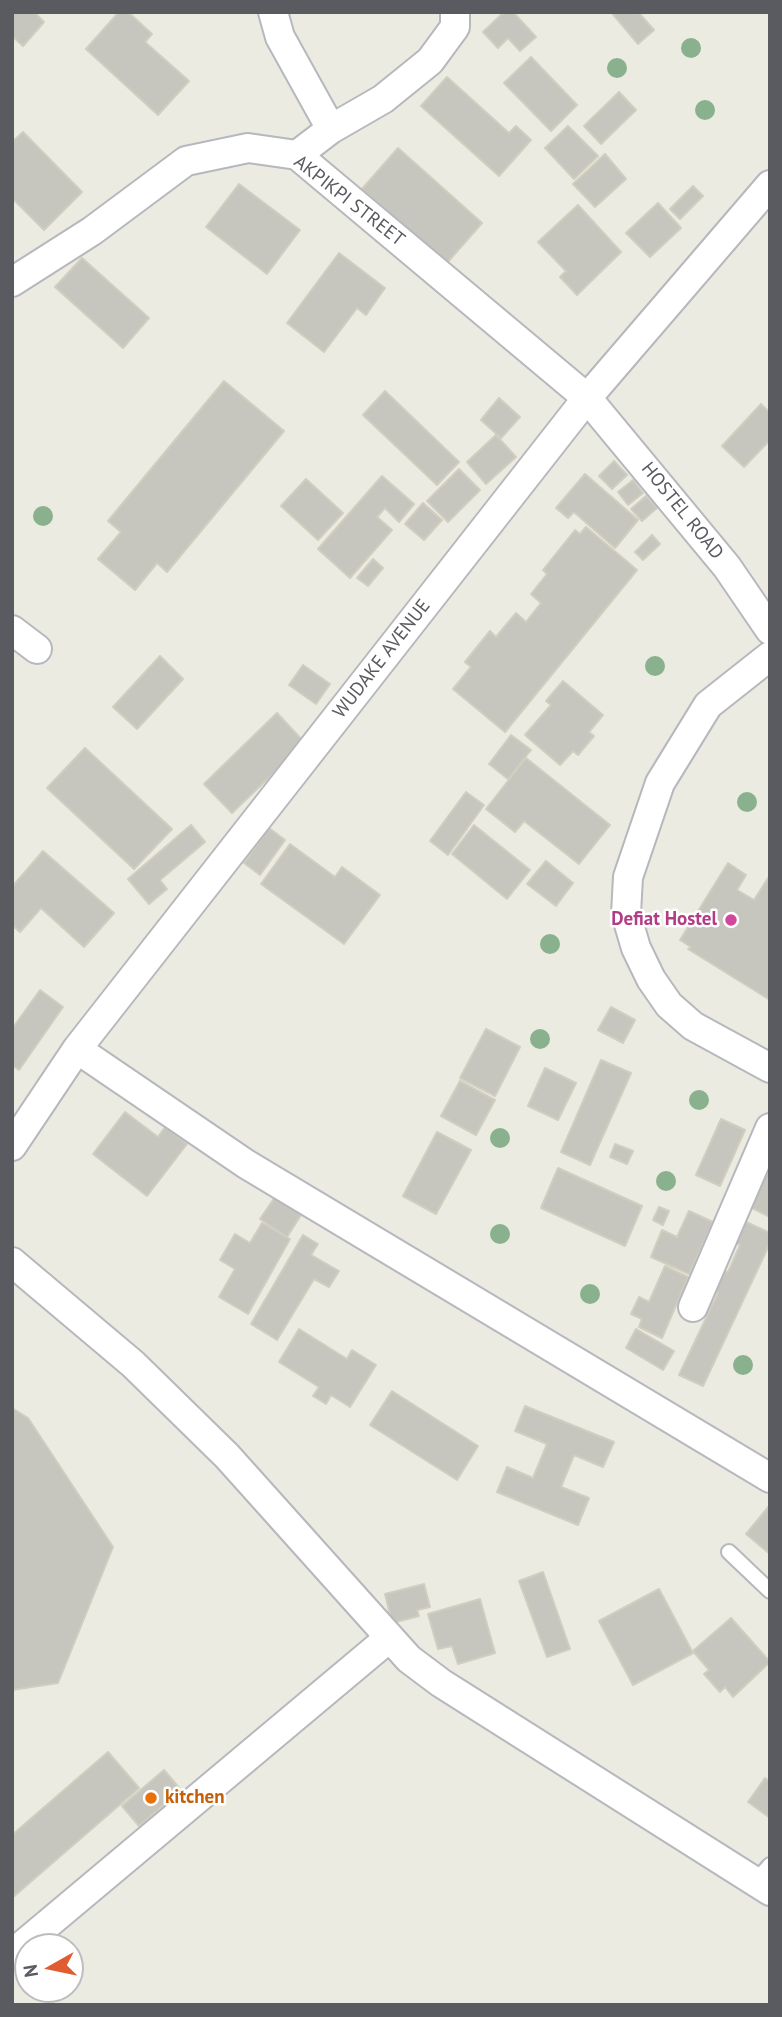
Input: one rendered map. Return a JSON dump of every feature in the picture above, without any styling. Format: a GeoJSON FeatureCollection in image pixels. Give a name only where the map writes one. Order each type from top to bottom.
{"type":"FeatureCollection","features":[{"type":"Feature","properties":{"kind":"street"},"geometry":{"type":"LineString","coordinates":[[272,12],[280,37],[331,129]]}},
{"type":"Feature","properties":{"kind":"street"},"geometry":{"type":"LineString","coordinates":[[297,155],[331,129],[383,99],[430,61],[455,27],[455,12]]}},
{"type":"Feature","properties":{"kind":"street","name":"AKPIKPI STREET"},"geometry":{"type":"LineString","coordinates":[[12,282],[92,231],[186,161],[248,148],[297,155],[587,398]]}},
{"type":"Feature","properties":{"kind":"street","name":"WUDAKE AVENUE"},"geometry":{"type":"LineString","coordinates":[[12,1146],[76,1049],[587,398],[768,193]]}},
{"type":"Feature","properties":{"kind":"street","name":"HOSTEL ROAD"},"geometry":{"type":"LineString","coordinates":[[587,398],[727,566],[770,630]]}},
{"type":"Feature","properties":{"kind":"street"},"geometry":{"type":"LineString","coordinates":[[12,630],[37,649]]}},
{"type":"Feature","properties":{"kind":"street"},"geometry":{"type":"LineString","coordinates":[[770,656],[708,705],[660,783],[628,877],[625,914],[636,948],[651,979],[669,1005],[693,1026],[770,1068]]}},
{"type":"Feature","properties":{"kind":"street"},"geometry":{"type":"LineString","coordinates":[[76,1049],[246,1164],[770,1478]]}},
{"type":"Feature","properties":{"kind":"street"},"geometry":{"type":"LineString","coordinates":[[693,1307],[770,1128]]}},
{"type":"Feature","properties":{"kind":"street"},"geometry":{"type":"LineString","coordinates":[[12,1262],[133,1364],[227,1456],[409,1659],[441,1683],[765,1879]]}},
{"type":"Feature","properties":{"kind":"street"},"geometry":{"type":"LineString","coordinates":[[12,1954],[389,1638]]}},
{"type":"Feature","properties":{"kind":"lane"},"geometry":{"type":"LineString","coordinates":[[729,1552],[770,1591]]}},
{"type":"Feature","properties":{"kind":"building"},"geometry":{"type":"Polygon","coordinates":[[[12,12],[34,12],[44,22],[23,46],[12,36],[12,12]]]}},
{"type":"Feature","properties":{"kind":"building"},"geometry":{"type":"Polygon","coordinates":[[[119,12],[128,12],[152,34],[145,42],[189,81],[158,115],[86,49],[119,12]]]}},
{"type":"Feature","properties":{"kind":"building"},"geometry":{"type":"Polygon","coordinates":[[[504,12],[513,12],[536,37],[520,51],[508,38],[498,48],[483,32],[504,12]]]}},
{"type":"Feature","properties":{"kind":"building"},"geometry":{"type":"Polygon","coordinates":[[[611,12],[638,12],[654,30],[638,44],[611,12]]]}},
{"type":"Feature","properties":{"kind":"building"},"geometry":{"type":"Polygon","coordinates":[[[531,57],[577,105],[551,131],[504,83],[531,57]]]}},
{"type":"Feature","properties":{"kind":"building"},"geometry":{"type":"Polygon","coordinates":[[[447,77],[509,133],[516,126],[531,140],[499,176],[421,106],[447,77]]]}},
{"type":"Feature","properties":{"kind":"building"},"geometry":{"type":"Polygon","coordinates":[[[619,92],[636,110],[601,144],[584,126],[619,92]]]}},
{"type":"Feature","properties":{"kind":"building"},"geometry":{"type":"Polygon","coordinates":[[[568,126],[598,156],[574,179],[545,148],[568,126]]]}},
{"type":"Feature","properties":{"kind":"building"},"geometry":{"type":"Polygon","coordinates":[[[23,132],[82,192],[44,230],[12,198],[12,142],[23,132]]]}},
{"type":"Feature","properties":{"kind":"building"},"geometry":{"type":"Polygon","coordinates":[[[398,148],[482,223],[446,264],[362,189],[398,148]]]}},
{"type":"Feature","properties":{"kind":"building"},"geometry":{"type":"Polygon","coordinates":[[[605,154],[626,179],[595,207],[573,184],[605,154]]]}},
{"type":"Feature","properties":{"kind":"building"},"geometry":{"type":"Polygon","coordinates":[[[239,184],[300,230],[267,274],[206,227],[239,184]]]}},
{"type":"Feature","properties":{"kind":"building"},"geometry":{"type":"Polygon","coordinates":[[[693,186],[703,196],[680,219],[670,209],[693,186]]]}},
{"type":"Feature","properties":{"kind":"building"},"geometry":{"type":"Polygon","coordinates":[[[658,203],[681,228],[650,257],[626,233],[658,203]]]}},
{"type":"Feature","properties":{"kind":"building"},"geometry":{"type":"Polygon","coordinates":[[[578,205],[621,252],[577,295],[560,277],[566,271],[538,242],[578,205]]]}},
{"type":"Feature","properties":{"kind":"building"},"geometry":{"type":"Polygon","coordinates":[[[339,253],[385,288],[366,315],[357,308],[324,352],[287,323],[339,253]]]}},
{"type":"Feature","properties":{"kind":"building"},"geometry":{"type":"Polygon","coordinates":[[[82,258],[149,318],[123,348],[55,287],[82,258]]]}},
{"type":"Feature","properties":{"kind":"building"},"geometry":{"type":"Polygon","coordinates":[[[224,381],[284,431],[167,572],[157,563],[135,590],[98,559],[121,532],[108,521],[224,381]]]}},
{"type":"Feature","properties":{"kind":"building"},"geometry":{"type":"Polygon","coordinates":[[[385,391],[459,462],[437,485],[363,415],[385,391]]]}},
{"type":"Feature","properties":{"kind":"building"},"geometry":{"type":"Polygon","coordinates":[[[499,398],[520,417],[501,438],[481,420],[499,398]]]}},
{"type":"Feature","properties":{"kind":"building"},"geometry":{"type":"Polygon","coordinates":[[[761,404],[770,413],[770,440],[744,467],[722,446],[761,404]]]}},
{"type":"Feature","properties":{"kind":"building"},"geometry":{"type":"Polygon","coordinates":[[[496,435],[516,457],[486,484],[467,462],[496,435]]]}},
{"type":"Feature","properties":{"kind":"building"},"geometry":{"type":"Polygon","coordinates":[[[614,461],[627,475],[612,489],[599,476],[614,461]]]}},
{"type":"Feature","properties":{"kind":"building"},"geometry":{"type":"Polygon","coordinates":[[[459,469],[480,490],[448,522],[427,501],[459,469]]]}},
{"type":"Feature","properties":{"kind":"building"},"geometry":{"type":"Polygon","coordinates":[[[585,474],[638,520],[615,548],[574,512],[568,518],[556,508],[585,474]]]}},
{"type":"Feature","properties":{"kind":"building"},"geometry":{"type":"Polygon","coordinates":[[[382,476],[414,504],[399,522],[385,508],[377,517],[392,530],[350,578],[318,549],[382,476]]]}},
{"type":"Feature","properties":{"kind":"building"},"geometry":{"type":"Polygon","coordinates":[[[306,479],[343,513],[318,540],[281,506],[306,479]]]}},
{"type":"Feature","properties":{"kind":"building"},"geometry":{"type":"Polygon","coordinates":[[[633,480],[643,493],[628,505],[618,492],[633,480]]]}},
{"type":"Feature","properties":{"kind":"building"},"geometry":{"type":"Polygon","coordinates":[[[646,496],[657,508],[642,521],[631,509],[646,496]]]}},
{"type":"Feature","properties":{"kind":"building"},"geometry":{"type":"Polygon","coordinates":[[[423,503],[442,520],[424,540],[405,524],[423,503]]]}},
{"type":"Feature","properties":{"kind":"building"},"geometry":{"type":"Polygon","coordinates":[[[586,527],[637,570],[505,732],[453,689],[471,667],[465,662],[490,631],[496,637],[516,613],[526,622],[541,603],[531,594],[547,574],[543,570],[575,530],[580,534],[586,527]]]}},
{"type":"Feature","properties":{"kind":"building"},"geometry":{"type":"Polygon","coordinates":[[[652,535],[660,544],[643,560],[635,552],[652,535]]]}},
{"type":"Feature","properties":{"kind":"building"},"geometry":{"type":"Polygon","coordinates":[[[373,559],[383,568],[368,586],[357,578],[373,559]]]}},
{"type":"Feature","properties":{"kind":"building"},"geometry":{"type":"Polygon","coordinates":[[[160,656],[183,679],[137,729],[113,707],[160,656]]]}},
{"type":"Feature","properties":{"kind":"building"},"geometry":{"type":"Polygon","coordinates":[[[303,665],[330,684],[316,704],[289,685],[303,665]]]}},
{"type":"Feature","properties":{"kind":"building"},"geometry":{"type":"Polygon","coordinates":[[[563,681],[603,715],[589,732],[594,736],[578,755],[573,751],[560,765],[525,735],[551,705],[546,701],[563,681]]]}},
{"type":"Feature","properties":{"kind":"building"},"geometry":{"type":"Polygon","coordinates":[[[277,713],[305,743],[232,813],[204,784],[277,713]]]}},
{"type":"Feature","properties":{"kind":"building"},"geometry":{"type":"Polygon","coordinates":[[[511,735],[531,750],[508,779],[489,764],[511,735]]]}},
{"type":"Feature","properties":{"kind":"building"},"geometry":{"type":"Polygon","coordinates":[[[85,748],[172,829],[134,869],[47,788],[85,748]]]}},
{"type":"Feature","properties":{"kind":"building"},"geometry":{"type":"Polygon","coordinates":[[[526,758],[610,825],[579,864],[524,821],[515,832],[486,809],[526,758]]]}},
{"type":"Feature","properties":{"kind":"building"},"geometry":{"type":"Polygon","coordinates":[[[466,792],[484,805],[448,855],[430,841],[466,792]]]}},
{"type":"Feature","properties":{"kind":"building"},"geometry":{"type":"Polygon","coordinates":[[[191,825],[205,842],[160,880],[167,889],[149,904],[128,879],[191,825]]]}},
{"type":"Feature","properties":{"kind":"building"},"geometry":{"type":"Polygon","coordinates":[[[474,825],[530,870],[507,899],[452,854],[474,825]]]}},
{"type":"Feature","properties":{"kind":"building"},"geometry":{"type":"Polygon","coordinates":[[[269,828],[285,840],[260,875],[244,863],[269,828]]]}},
{"type":"Feature","properties":{"kind":"building"},"geometry":{"type":"Polygon","coordinates":[[[290,844],[335,877],[342,867],[380,895],[344,944],[261,884],[290,844]]]}},
{"type":"Feature","properties":{"kind":"building"},"geometry":{"type":"Polygon","coordinates":[[[43,851],[114,913],[84,947],[41,908],[20,932],[12,925],[12,887],[43,851]]]}},
{"type":"Feature","properties":{"kind":"building"},"geometry":{"type":"Polygon","coordinates":[[[546,861],[573,883],[556,906],[527,884],[546,861]]]}},
{"type":"Feature","properties":{"kind":"building","name":"Defiat Hostel"},"geometry":{"type":"Polygon","coordinates":[[[728,863],[746,875],[737,890],[754,900],[770,875],[770,1000],[688,949],[691,947],[680,940],[728,863]]]}},
{"type":"Feature","properties":{"kind":"building"},"geometry":{"type":"Polygon","coordinates":[[[40,990],[63,1007],[19,1070],[12,1065],[12,1029],[40,990]]]}},
{"type":"Feature","properties":{"kind":"building"},"geometry":{"type":"Polygon","coordinates":[[[611,1007],[635,1020],[623,1043],[598,1030],[611,1007]]]}},
{"type":"Feature","properties":{"kind":"building"},"geometry":{"type":"Polygon","coordinates":[[[486,1029],[520,1047],[495,1096],[460,1078],[486,1029]]]}},
{"type":"Feature","properties":{"kind":"building"},"geometry":{"type":"Polygon","coordinates":[[[601,1060],[631,1073],[590,1165],[561,1152],[601,1060]]]}},
{"type":"Feature","properties":{"kind":"building"},"geometry":{"type":"Polygon","coordinates":[[[545,1068],[576,1083],[558,1120],[528,1106],[545,1068]]]}},
{"type":"Feature","properties":{"kind":"building"},"geometry":{"type":"Polygon","coordinates":[[[460,1081],[495,1100],[476,1135],[441,1116],[460,1081]]]}},
{"type":"Feature","properties":{"kind":"building"},"geometry":{"type":"Polygon","coordinates":[[[125,1112],[158,1137],[165,1127],[187,1144],[147,1196],[93,1154],[125,1112]]]}},
{"type":"Feature","properties":{"kind":"building"},"geometry":{"type":"Polygon","coordinates":[[[721,1119],[745,1130],[720,1186],[696,1175],[721,1119]]]}},
{"type":"Feature","properties":{"kind":"building"},"geometry":{"type":"Polygon","coordinates":[[[437,1132],[471,1150],[436,1214],[403,1196],[437,1132]]]}},
{"type":"Feature","properties":{"kind":"building"},"geometry":{"type":"Polygon","coordinates":[[[615,1144],[633,1151],[627,1164],[610,1157],[615,1144]]]}},
{"type":"Feature","properties":{"kind":"building"},"geometry":{"type":"Polygon","coordinates":[[[770,1158],[770,1217],[746,1205],[770,1158]]]}},
{"type":"Feature","properties":{"kind":"building"},"geometry":{"type":"Polygon","coordinates":[[[558,1168],[642,1206],[625,1246],[541,1208],[558,1168]]]}},
{"type":"Feature","properties":{"kind":"building"},"geometry":{"type":"Polygon","coordinates":[[[275,1197],[301,1215],[287,1237],[260,1219],[275,1197]]]}},
{"type":"Feature","properties":{"kind":"building"},"geometry":{"type":"Polygon","coordinates":[[[659,1207],[669,1211],[663,1225],[653,1220],[659,1207]]]}},
{"type":"Feature","properties":{"kind":"building"},"geometry":{"type":"Polygon","coordinates":[[[689,1211],[713,1222],[689,1274],[651,1257],[662,1230],[677,1237],[689,1211]]]}},
{"type":"Feature","properties":{"kind":"building"},"geometry":{"type":"Polygon","coordinates":[[[744,1221],[770,1233],[770,1243],[703,1386],[679,1375],[718,1293],[713,1291],[723,1270],[728,1272],[740,1245],[734,1242],[744,1221]]]}},
{"type":"Feature","properties":{"kind":"building"},"geometry":{"type":"Polygon","coordinates":[[[262,1223],[290,1239],[248,1314],[219,1297],[235,1269],[220,1260],[235,1234],[250,1243],[262,1223]]]}},
{"type":"Feature","properties":{"kind":"building"},"geometry":{"type":"Polygon","coordinates":[[[303,1235],[318,1244],[311,1255],[339,1271],[329,1287],[314,1279],[277,1340],[251,1324],[303,1235]]]}},
{"type":"Feature","properties":{"kind":"building"},"geometry":{"type":"Polygon","coordinates":[[[665,1266],[688,1277],[662,1338],[639,1327],[642,1319],[631,1314],[639,1297],[649,1302],[665,1266]]]}},
{"type":"Feature","properties":{"kind":"building"},"geometry":{"type":"Polygon","coordinates":[[[299,1329],[347,1359],[352,1350],[376,1365],[350,1407],[331,1395],[326,1404],[313,1396],[319,1387],[279,1362],[299,1329]]]}},
{"type":"Feature","properties":{"kind":"building"},"geometry":{"type":"Polygon","coordinates":[[[636,1329],[674,1351],[663,1370],[626,1348],[636,1329]]]}},
{"type":"Feature","properties":{"kind":"building"},"geometry":{"type":"Polygon","coordinates":[[[392,1391],[478,1446],[457,1480],[370,1425],[392,1391]]]}},
{"type":"Feature","properties":{"kind":"building"},"geometry":{"type":"Polygon","coordinates":[[[525,1406],[614,1442],[603,1467],[574,1455],[561,1487],[589,1498],[578,1525],[497,1492],[507,1467],[533,1478],[547,1444],[515,1431],[525,1406]]]}},
{"type":"Feature","properties":{"kind":"building"},"geometry":{"type":"Polygon","coordinates":[[[12,1408],[28,1418],[113,1547],[58,1683],[12,1690],[12,1408]]]}},
{"type":"Feature","properties":{"kind":"building"},"geometry":{"type":"Polygon","coordinates":[[[770,1505],[770,1554],[746,1534],[770,1505]]]}},
{"type":"Feature","properties":{"kind":"building"},"geometry":{"type":"Polygon","coordinates":[[[543,1572],[570,1649],[547,1657],[519,1581],[543,1572]]]}},
{"type":"Feature","properties":{"kind":"building"},"geometry":{"type":"Polygon","coordinates":[[[424,1584],[430,1607],[417,1610],[419,1616],[392,1623],[385,1594],[424,1584]]]}},
{"type":"Feature","properties":{"kind":"building"},"geometry":{"type":"Polygon","coordinates":[[[659,1589],[693,1653],[633,1685],[599,1621],[659,1589]]]}},
{"type":"Feature","properties":{"kind":"building"},"geometry":{"type":"Polygon","coordinates":[[[480,1599],[495,1653],[458,1664],[452,1646],[438,1649],[428,1614],[480,1599]]]}},
{"type":"Feature","properties":{"kind":"building"},"geometry":{"type":"Polygon","coordinates":[[[731,1618],[770,1662],[733,1697],[725,1687],[720,1692],[704,1674],[709,1670],[693,1651],[731,1618]]]}},
{"type":"Feature","properties":{"kind":"building"},"geometry":{"type":"Polygon","coordinates":[[[108,1752],[139,1788],[12,1898],[12,1835],[108,1752]]]}},
{"type":"Feature","properties":{"kind":"building","name":"kitchen"},"geometry":{"type":"Polygon","coordinates":[[[164,1770],[181,1790],[139,1826],[122,1806],[164,1770]]]}},
{"type":"Feature","properties":{"kind":"building"},"geometry":{"type":"Polygon","coordinates":[[[765,1778],[770,1782],[770,1818],[748,1802],[765,1778]]]}},
{"type":"Feature","properties":{"kind":"place","name":"Defiat Hostel"},"geometry":{"type":"Point","coordinates":[731,920]}},
{"type":"Feature","properties":{"kind":"place","name":"kitchen"},"geometry":{"type":"Point","coordinates":[151,1798]}}]}
